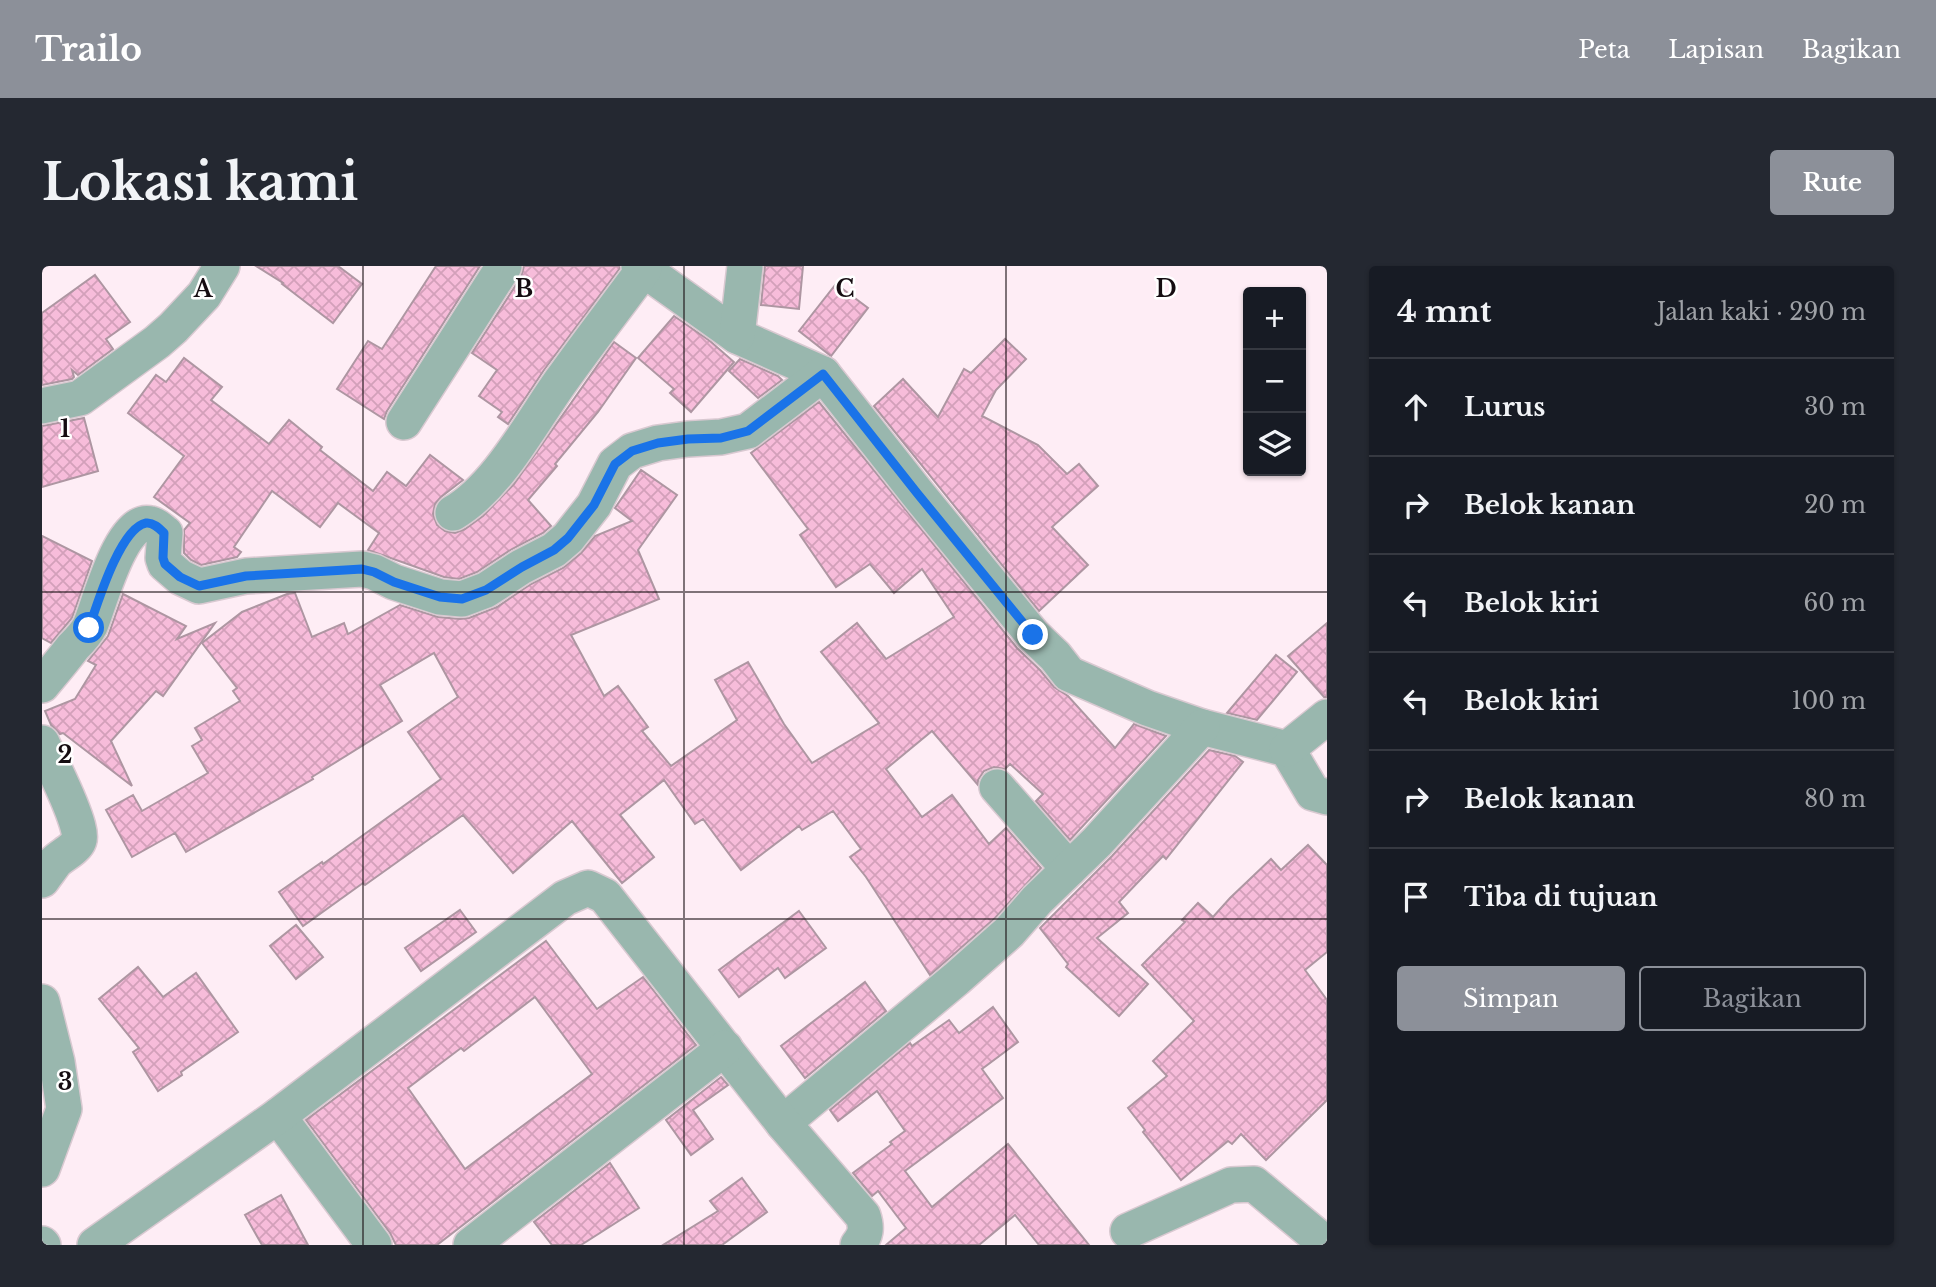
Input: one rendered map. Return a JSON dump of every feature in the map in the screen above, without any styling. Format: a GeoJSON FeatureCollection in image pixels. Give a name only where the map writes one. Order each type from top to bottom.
{"type":"FeatureCollection","features":[{"type":"Feature","properties":{"kind":"street"},"geometry":{"type":"LineString","coordinates":[[42,406],[80,398],[157,342],[204,295],[222,266]]}},
{"type":"Feature","properties":{"kind":"street"},"geometry":{"type":"LineString","coordinates":[[404,422],[504,266]]}},
{"type":"Feature","properties":{"kind":"street"},"geometry":{"type":"LineString","coordinates":[[737,336],[745,266]]}},
{"type":"Feature","properties":{"kind":"street"},"geometry":{"type":"LineString","coordinates":[[453,513],[478,494],[498,471],[641,268],[737,336],[823,374],[1033,635],[1069,674],[1147,708],[1202,727],[1287,749],[1313,793],[1327,797]]}},
{"type":"Feature","properties":{"kind":"street"},"geometry":{"type":"LineString","coordinates":[[42,685],[89,628],[125,539],[142,524],[155,525],[164,533],[165,564],[180,577],[199,586],[246,576],[362,569],[440,597],[462,599],[486,590],[554,550],[568,538],[594,505],[615,464],[632,451],[658,443],[721,438],[748,431],[823,374]]}},
{"type":"Feature","properties":{"kind":"street"},"geometry":{"type":"LineString","coordinates":[[1287,749],[1327,717]]}},
{"type":"Feature","properties":{"kind":"street"},"geometry":{"type":"LineString","coordinates":[[783,1122],[1009,932],[1037,900],[1097,842],[1202,727]]}},
{"type":"Feature","properties":{"kind":"street"},"geometry":{"type":"LineString","coordinates":[[42,743],[74,814],[79,840],[42,880]]}},
{"type":"Feature","properties":{"kind":"street"},"geometry":{"type":"LineString","coordinates":[[997,786],[1069,869]]}},
{"type":"Feature","properties":{"kind":"street"},"geometry":{"type":"LineString","coordinates":[[95,1245],[278,1116],[565,898],[588,888],[605,895],[783,1122],[863,1216],[865,1235],[858,1245]]}},
{"type":"Feature","properties":{"kind":"street"},"geometry":{"type":"LineString","coordinates":[[42,1002],[57,1062],[64,1109],[42,1169]]}},
{"type":"Feature","properties":{"kind":"street"},"geometry":{"type":"LineString","coordinates":[[471,1245],[725,1048]]}},
{"type":"Feature","properties":{"kind":"street"},"geometry":{"type":"LineString","coordinates":[[278,1116],[374,1245]]}},
{"type":"Feature","properties":{"kind":"street"},"geometry":{"type":"LineString","coordinates":[[1128,1231],[1231,1185],[1254,1184],[1325,1245]]}},
{"type":"Feature","properties":{"kind":"building"},"geometry":{"type":"Polygon","coordinates":[[[256,266],[338,266],[362,284],[333,323],[283,283],[256,266]]]}},
{"type":"Feature","properties":{"kind":"building"},"geometry":{"type":"Polygon","coordinates":[[[436,266],[480,266],[384,419],[337,389],[368,341],[382,349],[436,266]]]}},
{"type":"Feature","properties":{"kind":"building"},"geometry":{"type":"Polygon","coordinates":[[[524,266],[620,268],[544,370],[508,424],[498,417],[502,412],[479,396],[497,370],[472,353],[521,277],[524,266]]]}},
{"type":"Feature","properties":{"kind":"building"},"geometry":{"type":"Polygon","coordinates":[[[765,266],[803,266],[799,309],[761,305],[765,266]]]}},
{"type":"Feature","properties":{"kind":"building"},"geometry":{"type":"Polygon","coordinates":[[[95,275],[130,322],[106,339],[113,349],[78,375],[72,370],[72,379],[42,385],[42,313],[95,275]]]}},
{"type":"Feature","properties":{"kind":"building"},"geometry":{"type":"Polygon","coordinates":[[[836,284],[868,308],[831,356],[799,331],[836,284]]]}},
{"type":"Feature","properties":{"kind":"building"},"geometry":{"type":"Polygon","coordinates":[[[674,316],[734,362],[691,412],[670,393],[674,389],[638,358],[674,316]]]}},
{"type":"Feature","properties":{"kind":"building"},"geometry":{"type":"Polygon","coordinates":[[[1005,339],[1026,359],[996,390],[982,416],[1038,445],[1067,474],[1079,464],[1098,486],[1052,527],[1088,565],[1039,611],[874,406],[903,379],[938,417],[964,369],[971,373],[1005,339]]]}},
{"type":"Feature","properties":{"kind":"building"},"geometry":{"type":"Polygon","coordinates":[[[614,342],[636,358],[598,412],[555,464],[557,466],[528,500],[551,526],[477,572],[459,579],[444,577],[368,550],[379,533],[338,503],[320,527],[272,491],[234,547],[241,552],[237,557],[201,565],[191,560],[184,553],[184,530],[190,523],[154,497],[184,456],[128,413],[156,375],[166,382],[184,358],[222,387],[211,400],[269,444],[289,420],[322,447],[320,450],[373,491],[387,472],[406,486],[430,455],[463,480],[441,497],[435,504],[433,514],[437,525],[445,531],[455,533],[483,516],[514,484],[614,342]]]}},
{"type":"Feature","properties":{"kind":"building"},"geometry":{"type":"Polygon","coordinates":[[[740,359],[782,380],[758,398],[729,371],[740,359]]]}},
{"type":"Feature","properties":{"kind":"building"},"geometry":{"type":"Polygon","coordinates":[[[819,402],[1017,648],[1054,687],[1068,696],[1115,748],[1134,724],[1166,736],[1070,840],[1036,801],[1043,794],[1010,764],[1005,769],[994,767],[984,771],[978,785],[932,731],[886,769],[922,817],[952,795],[989,844],[1006,828],[1041,868],[995,918],[930,975],[850,857],[861,849],[833,811],[802,830],[799,826],[741,870],[703,819],[695,824],[664,780],[620,815],[654,857],[622,883],[572,821],[513,873],[463,815],[303,926],[279,892],[322,862],[323,864],[441,779],[408,732],[458,697],[434,653],[380,685],[402,721],[312,777],[313,779],[186,852],[175,833],[132,857],[106,810],[133,795],[142,811],[208,773],[192,746],[202,740],[195,728],[240,701],[233,691],[237,688],[202,643],[242,612],[295,593],[312,637],[344,623],[348,634],[400,605],[438,617],[469,618],[497,607],[531,584],[563,568],[581,553],[595,536],[632,521],[615,508],[641,470],[677,495],[638,550],[659,599],[571,635],[604,696],[618,686],[648,727],[642,731],[671,766],[737,720],[715,680],[748,662],[784,724],[812,763],[879,723],[821,652],[857,623],[886,659],[954,617],[922,569],[894,593],[870,564],[836,587],[800,535],[808,529],[751,453],[819,402]]]}},
{"type":"Feature","properties":{"kind":"building"},"geometry":{"type":"Polygon","coordinates":[[[84,418],[98,471],[42,487],[42,426],[84,418]]]}},
{"type":"Feature","properties":{"kind":"building"},"geometry":{"type":"Polygon","coordinates":[[[42,536],[92,561],[72,618],[51,643],[42,638],[42,536]]]}},
{"type":"Feature","properties":{"kind":"building"},"geometry":{"type":"Polygon","coordinates":[[[123,594],[186,626],[177,639],[215,623],[163,696],[156,691],[111,741],[132,786],[63,733],[60,734],[51,725],[45,711],[75,699],[96,665],[88,661],[108,636],[123,594]]]}},
{"type":"Feature","properties":{"kind":"building"},"geometry":{"type":"Polygon","coordinates":[[[1327,623],[1327,697],[1324,697],[1288,656],[1327,623]]]}},
{"type":"Feature","properties":{"kind":"building"},"geometry":{"type":"Polygon","coordinates":[[[1276,655],[1297,672],[1257,720],[1227,713],[1276,655]]]}},
{"type":"Feature","properties":{"kind":"building"},"geometry":{"type":"Polygon","coordinates":[[[1209,750],[1235,756],[1243,762],[1166,859],[1163,856],[1119,902],[1128,913],[1097,938],[1148,984],[1119,1016],[1066,967],[1068,964],[1040,928],[1112,856],[1209,750]]]}},
{"type":"Feature","properties":{"kind":"building"},"geometry":{"type":"Polygon","coordinates":[[[1308,845],[1327,865],[1327,952],[1305,970],[1327,1000],[1327,1100],[1266,1160],[1241,1134],[1232,1144],[1228,1141],[1181,1180],[1143,1132],[1145,1130],[1128,1108],[1167,1076],[1153,1061],[1194,1021],[1142,965],[1185,922],[1182,920],[1198,903],[1213,917],[1271,859],[1281,870],[1308,845]]]}},
{"type":"Feature","properties":{"kind":"building"},"geometry":{"type":"Polygon","coordinates":[[[460,910],[476,932],[421,971],[405,948],[460,910]]]}},
{"type":"Feature","properties":{"kind":"building"},"geometry":{"type":"Polygon","coordinates":[[[799,911],[826,948],[785,978],[778,968],[739,997],[719,970],[799,911]]]}},
{"type":"Feature","properties":{"kind":"building"},"geometry":{"type":"Polygon","coordinates":[[[296,925],[323,957],[296,979],[270,946],[296,925]]]}},
{"type":"Feature","properties":{"kind":"building"},"geometry":{"type":"Polygon","coordinates":[[[546,941],[597,1009],[643,977],[696,1045],[437,1245],[396,1245],[390,1233],[306,1120],[546,941]],[[535,997],[464,1051],[461,1048],[408,1088],[465,1169],[592,1074],[535,997]]]}},
{"type":"Feature","properties":{"kind":"building"},"geometry":{"type":"Polygon","coordinates":[[[138,967],[163,997],[196,973],[238,1032],[158,1091],[133,1052],[139,1048],[99,999],[138,967]]]}},
{"type":"Feature","properties":{"kind":"building"},"geometry":{"type":"Polygon","coordinates":[[[865,982],[886,1011],[805,1078],[781,1046],[865,982]]]}},
{"type":"Feature","properties":{"kind":"building"},"geometry":{"type":"Polygon","coordinates":[[[993,1007],[1018,1042],[982,1069],[1003,1098],[905,1171],[932,1207],[1008,1144],[1089,1245],[1039,1245],[1015,1215],[979,1245],[886,1245],[906,1228],[878,1191],[872,1196],[853,1173],[905,1131],[877,1091],[838,1121],[830,1110],[910,1043],[912,1046],[949,1020],[959,1033],[993,1007]]]}},
{"type":"Feature","properties":{"kind":"building"},"geometry":{"type":"Polygon","coordinates":[[[721,1077],[728,1085],[693,1110],[713,1139],[691,1155],[666,1120],[721,1077]]]}},
{"type":"Feature","properties":{"kind":"building"},"geometry":{"type":"Polygon","coordinates":[[[610,1163],[639,1208],[581,1245],[552,1245],[534,1222],[610,1163]]]}},
{"type":"Feature","properties":{"kind":"building"},"geometry":{"type":"Polygon","coordinates":[[[742,1178],[767,1212],[722,1245],[663,1245],[718,1211],[710,1201],[742,1178]]]}},
{"type":"Feature","properties":{"kind":"building"},"geometry":{"type":"Polygon","coordinates":[[[281,1195],[308,1245],[262,1245],[245,1215],[281,1195]]]}},
{"type":"Feature","properties":{"kind":"route"},"geometry":{"type":"LineString","coordinates":[[89,628],[125,539],[133,530],[149,523],[164,533],[165,564],[180,577],[199,586],[246,576],[362,569],[440,597],[462,599],[486,590],[554,550],[568,538],[594,505],[615,464],[632,451],[658,443],[721,438],[748,431],[823,374],[1033,635]]}}]}
